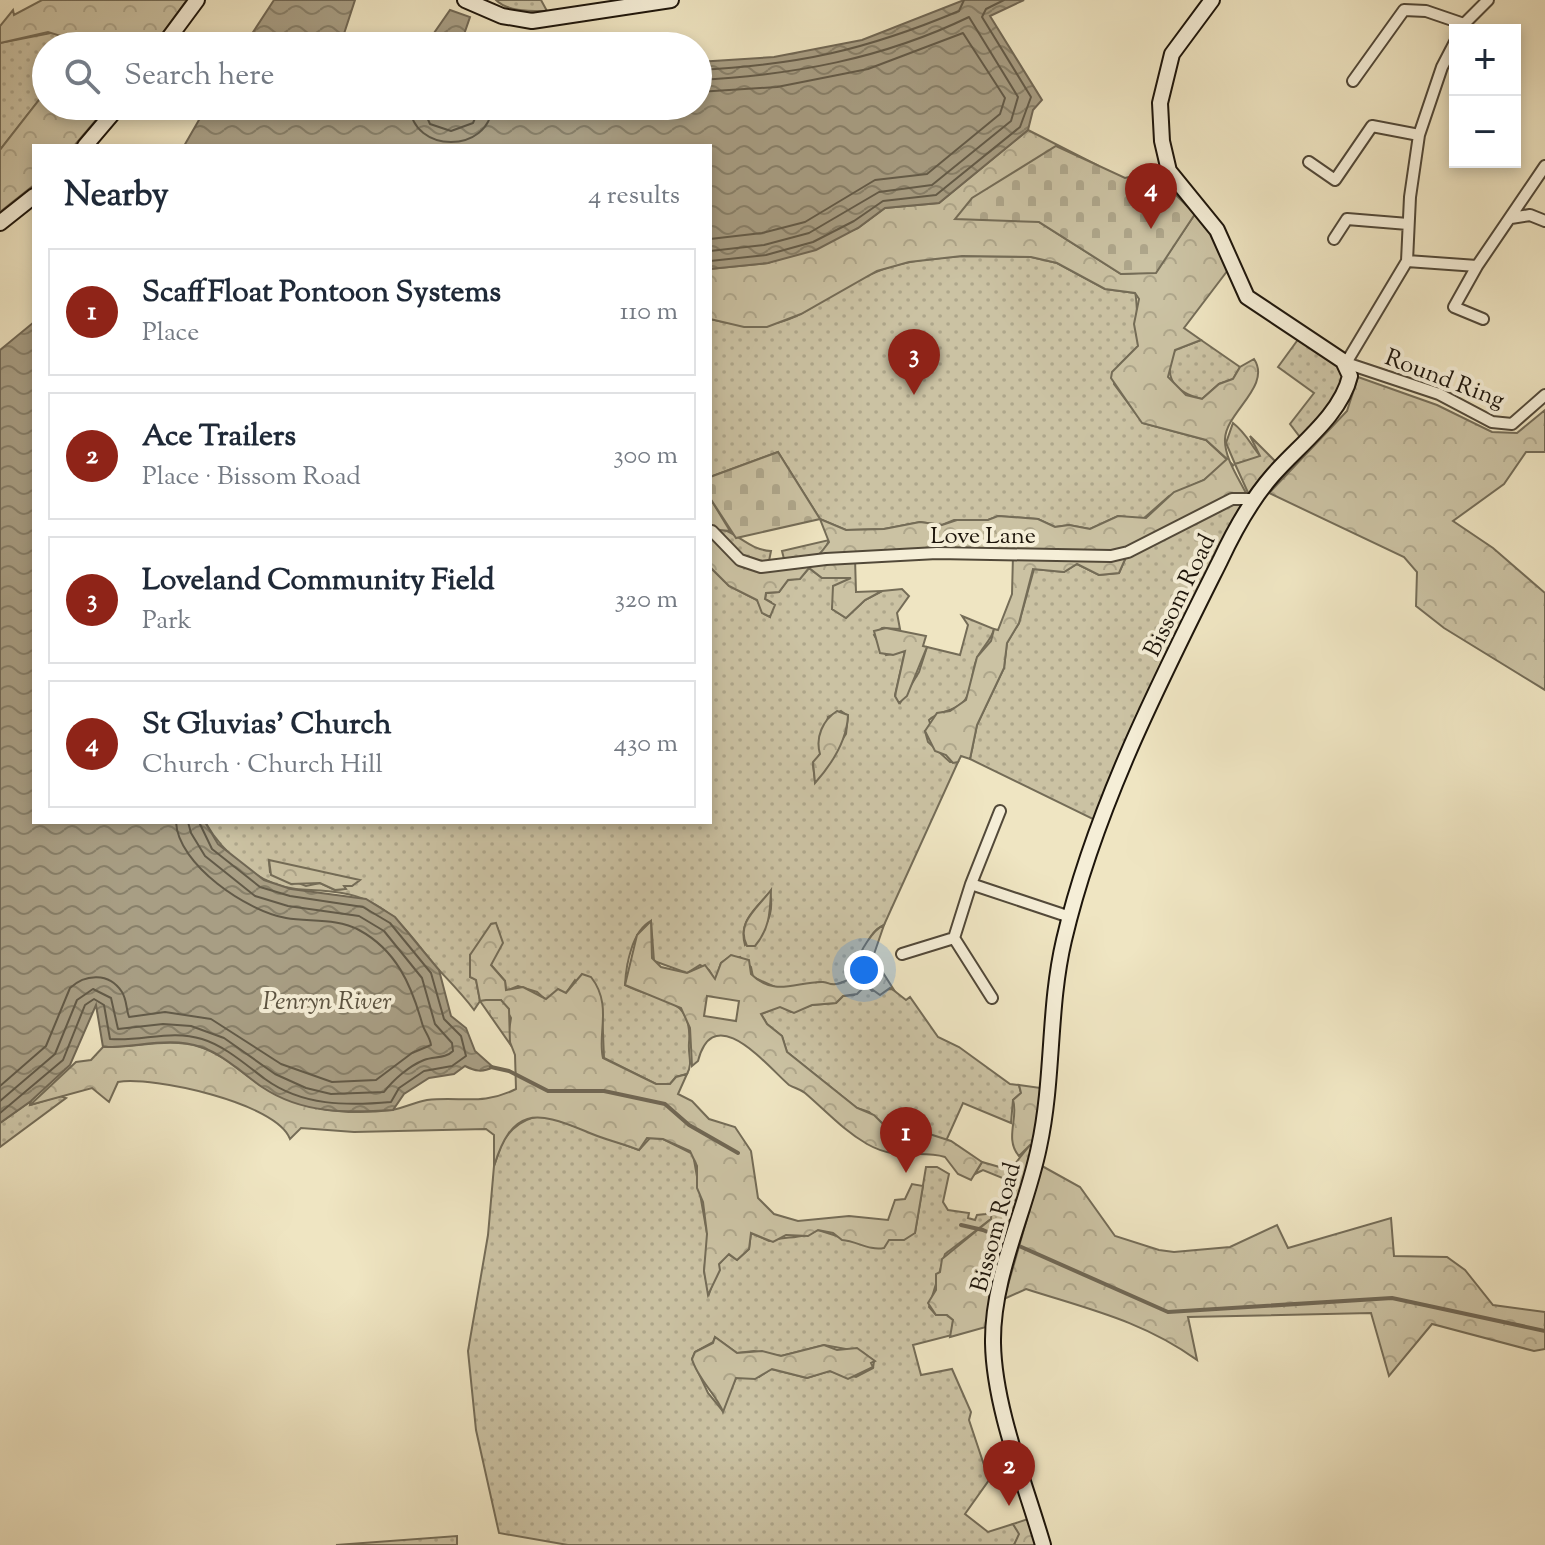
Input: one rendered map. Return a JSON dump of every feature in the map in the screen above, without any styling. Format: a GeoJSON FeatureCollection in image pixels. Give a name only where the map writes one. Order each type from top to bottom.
{"type":"FeatureCollection","features":[{"type":"Feature","properties":{"kind":"street"},"geometry":{"type":"LineString","coordinates":[[173,32],[197,0]]}},
{"type":"Feature","properties":{"kind":"street"},"geometry":{"type":"LineString","coordinates":[[467,0],[502,16],[532,21],[671,0]]}},
{"type":"Feature","properties":{"kind":"street"},"geometry":{"type":"LineString","coordinates":[[1212,0],[1172,54],[1160,103],[1162,141],[1169,171],[1217,230],[1247,297],[1346,363],[1407,261],[1408,224],[1419,135],[1449,54]]}},
{"type":"Feature","properties":{"kind":"street"},"geometry":{"type":"LineString","coordinates":[[1466,24],[1488,0]]}},
{"type":"Feature","properties":{"kind":"street"},"geometry":{"type":"LineString","coordinates":[[1353,81],[1404,10],[1426,11],[1456,24]]}},
{"type":"Feature","properties":{"kind":"street"},"geometry":{"type":"LineString","coordinates":[[87,144],[107,120]]}},
{"type":"Feature","properties":{"kind":"street"},"geometry":{"type":"LineString","coordinates":[[1309,162],[1335,180],[1372,126],[1419,135]]}},
{"type":"Feature","properties":{"kind":"street"},"geometry":{"type":"LineString","coordinates":[[1483,319],[1454,307],[1477,266],[1545,166]]}},
{"type":"Feature","properties":{"kind":"street"},"geometry":{"type":"LineString","coordinates":[[0,223],[32,198]]}},
{"type":"Feature","properties":{"kind":"street"},"geometry":{"type":"LineString","coordinates":[[1511,218],[1530,215],[1545,221]]}},
{"type":"Feature","properties":{"kind":"street"},"geometry":{"type":"LineString","coordinates":[[1334,239],[1347,219],[1408,224]]}},
{"type":"Feature","properties":{"kind":"street"},"geometry":{"type":"LineString","coordinates":[[1407,261],[1477,266]]}},
{"type":"Feature","properties":{"kind":"street","name":"Round Ring"},"geometry":{"type":"LineString","coordinates":[[1346,363],[1439,394],[1492,422],[1512,424],[1545,395]]}},
{"type":"Feature","properties":{"kind":"street","name":"Bissom Road"},"geometry":{"type":"LineString","coordinates":[[1043,1545],[1002,1398],[993,1354],[996,1307],[1045,1119],[1055,989],[1070,917],[1095,841],[1155,697],[1221,559],[1255,499],[1342,396],[1350,376],[1346,363]]}},
{"type":"Feature","properties":{"kind":"street","name":"Love Lane"},"geometry":{"type":"LineString","coordinates":[[712,531],[740,560],[761,567],[937,553],[1111,556],[1128,552],[1232,499],[1243,496],[1255,499]]}},
{"type":"Feature","properties":{"kind":"street"},"geometry":{"type":"LineString","coordinates":[[992,998],[954,938],[971,884],[1000,811]]}},
{"type":"Feature","properties":{"kind":"street"},"geometry":{"type":"LineString","coordinates":[[971,884],[1070,917]]}},
{"type":"Feature","properties":{"kind":"street"},"geometry":{"type":"LineString","coordinates":[[902,954],[954,938]]}},
{"type":"Feature","properties":{"kind":"green space"},"geometry":{"type":"Polygon","coordinates":[[[42,0],[187,0],[163,32],[32,32],[32,36],[0,43],[0,26],[13,10],[14,15],[42,0]]]}},
{"type":"Feature","properties":{"kind":"green space"},"geometry":{"type":"Polygon","coordinates":[[[496,0],[541,0],[547,11],[513,9],[496,0]]]}},
{"type":"Feature","properties":{"kind":"green space"},"geometry":{"type":"Polygon","coordinates":[[[32,37],[32,109],[0,150],[0,43],[32,37]]]}},
{"type":"Feature","properties":{"kind":"green space"},"geometry":{"type":"Polygon","coordinates":[[[32,109],[32,120],[96,120],[76,144],[32,144],[32,187],[0,212],[0,150],[32,109]]]}},
{"type":"Feature","properties":{"kind":"green space"},"geometry":{"type":"Polygon","coordinates":[[[1028,130],[1097,165],[1039,222],[1121,274],[1156,272],[1199,208],[1231,266],[1184,328],[1201,340],[1175,350],[1168,377],[1186,395],[1202,399],[1219,384],[1233,379],[1240,367],[1254,359],[1258,369],[1253,389],[1232,419],[1225,439],[1230,461],[1248,497],[1126,557],[1119,573],[1099,575],[1077,564],[1064,572],[1033,569],[1019,623],[1007,643],[1004,668],[977,725],[970,759],[961,756],[958,762],[953,763],[946,755],[935,751],[925,731],[937,713],[950,711],[966,700],[977,657],[991,641],[994,629],[998,630],[1012,594],[1013,555],[816,559],[829,542],[820,519],[846,530],[884,529],[920,522],[942,525],[957,520],[988,520],[998,516],[1038,519],[1055,527],[1069,525],[1090,529],[1118,516],[1146,518],[1174,492],[1204,480],[1227,459],[1206,440],[1142,423],[1111,378],[1112,372],[1138,346],[1134,324],[1139,299],[1135,293],[1105,289],[1057,263],[1031,257],[962,256],[909,262],[877,271],[801,314],[767,327],[744,327],[712,319],[712,269],[768,263],[858,228],[885,208],[939,203],[1028,130]]]}},
{"type":"Feature","properties":{"kind":"green space"},"geometry":{"type":"Polygon","coordinates":[[[1056,146],[1125,178],[1159,170],[1163,182],[1195,214],[1156,273],[1121,274],[1039,222],[955,219],[972,198],[1056,146]]]}},
{"type":"Feature","properties":{"kind":"green space"},"geometry":{"type":"Polygon","coordinates":[[[962,256],[1031,257],[1057,263],[1105,289],[1135,293],[1138,346],[1118,366],[1114,384],[1143,423],[1206,440],[1234,466],[1226,461],[1204,480],[1169,496],[1143,519],[1118,516],[1090,529],[1069,525],[1055,527],[1038,519],[998,516],[988,520],[954,520],[942,525],[920,522],[884,529],[846,530],[820,519],[778,452],[712,476],[712,319],[763,325],[782,321],[886,268],[962,256]]]}},
{"type":"Feature","properties":{"kind":"green space"},"geometry":{"type":"Polygon","coordinates":[[[1302,334],[1338,358],[1349,377],[1303,441],[1290,424],[1314,393],[1278,367],[1302,334]]]}},
{"type":"Feature","properties":{"kind":"green space"},"geometry":{"type":"Polygon","coordinates":[[[1201,340],[1240,367],[1233,379],[1219,384],[1202,399],[1178,388],[1170,376],[1175,350],[1201,340]]]}},
{"type":"Feature","properties":{"kind":"green space"},"geometry":{"type":"Polygon","coordinates":[[[1358,377],[1437,405],[1492,432],[1517,433],[1545,410],[1545,452],[1526,452],[1504,484],[1453,521],[1493,548],[1545,593],[1545,690],[1444,628],[1416,606],[1417,572],[1404,557],[1269,493],[1347,411],[1358,377]]]}},
{"type":"Feature","properties":{"kind":"green space"},"geometry":{"type":"Polygon","coordinates":[[[1233,423],[1261,457],[1235,464],[1226,443],[1233,423]]]}},
{"type":"Feature","properties":{"kind":"green space"},"geometry":{"type":"Polygon","coordinates":[[[1250,436],[1280,466],[1250,497],[1235,464],[1260,456],[1250,436]]]}},
{"type":"Feature","properties":{"kind":"green space"},"geometry":{"type":"Polygon","coordinates":[[[778,452],[820,519],[736,538],[712,501],[712,476],[778,452]]]}},
{"type":"Feature","properties":{"kind":"green space"},"geometry":{"type":"Polygon","coordinates":[[[1254,499],[1101,823],[970,759],[977,725],[1004,668],[1007,643],[1019,623],[1034,569],[1064,572],[1077,564],[1099,575],[1119,573],[1126,557],[1232,500],[1254,499]]]}},
{"type":"Feature","properties":{"kind":"green space"},"geometry":{"type":"Polygon","coordinates":[[[712,501],[730,531],[712,529],[712,501]]]}},
{"type":"Feature","properties":{"kind":"green space"},"geometry":{"type":"Polygon","coordinates":[[[712,529],[725,530],[762,550],[771,551],[768,566],[755,566],[712,529]]]}},
{"type":"Feature","properties":{"kind":"green space"},"geometry":{"type":"Polygon","coordinates":[[[712,533],[747,565],[855,558],[856,592],[882,591],[865,600],[846,618],[832,609],[833,586],[851,578],[822,578],[809,568],[800,579],[788,580],[779,592],[766,593],[765,599],[775,605],[770,617],[762,613],[757,600],[729,586],[712,569],[712,533]]]}},
{"type":"Feature","properties":{"kind":"green space"},"geometry":{"type":"Polygon","coordinates":[[[829,540],[817,555],[785,563],[782,551],[829,540]]]}},
{"type":"Feature","properties":{"kind":"green space"},"geometry":{"type":"Polygon","coordinates":[[[809,568],[822,578],[852,578],[836,590],[832,609],[846,618],[865,600],[882,591],[902,589],[909,596],[897,613],[900,629],[882,628],[874,635],[886,655],[905,651],[895,695],[900,703],[919,672],[927,647],[960,655],[968,625],[962,616],[994,629],[978,656],[965,699],[958,706],[929,720],[931,726],[925,731],[928,742],[950,762],[958,762],[884,925],[868,941],[860,976],[834,985],[820,982],[775,987],[753,977],[751,967],[740,957],[735,959],[731,956],[721,963],[715,980],[709,970],[700,965],[687,973],[654,961],[651,921],[639,932],[629,959],[625,985],[671,1002],[685,1016],[689,1027],[689,1070],[670,1084],[656,1084],[604,1058],[602,1009],[575,980],[566,993],[546,1000],[537,992],[518,986],[506,991],[505,981],[491,965],[500,935],[497,927],[470,955],[470,977],[476,979],[480,1001],[474,1010],[407,931],[380,907],[360,897],[296,889],[268,881],[243,866],[206,824],[712,824],[712,569],[729,586],[757,600],[764,614],[770,617],[771,602],[765,599],[766,593],[779,592],[788,580],[800,578],[809,568]],[[841,711],[828,717],[820,754],[813,765],[815,781],[846,734],[848,716],[841,711]],[[269,861],[270,872],[306,886],[320,883],[335,890],[345,889],[343,885],[359,881],[269,861]],[[770,892],[746,922],[745,945],[758,934],[770,916],[770,892]]]}},
{"type":"Feature","properties":{"kind":"green space"},"geometry":{"type":"Polygon","coordinates":[[[886,628],[926,636],[923,646],[927,647],[907,696],[899,703],[895,696],[905,651],[893,655],[880,653],[874,631],[886,628]]]}},
{"type":"Feature","properties":{"kind":"green space"},"geometry":{"type":"Polygon","coordinates":[[[837,711],[848,715],[845,734],[832,760],[815,783],[813,762],[820,754],[819,735],[824,724],[837,711]]]}},
{"type":"Feature","properties":{"kind":"green space"},"geometry":{"type":"Polygon","coordinates":[[[269,860],[360,880],[352,886],[344,886],[346,889],[335,890],[320,883],[291,884],[271,875],[269,860]]]}},
{"type":"Feature","properties":{"kind":"green space"},"geometry":{"type":"Polygon","coordinates":[[[771,890],[764,933],[755,946],[747,946],[744,938],[746,923],[771,890]]]}},
{"type":"Feature","properties":{"kind":"green space"},"geometry":{"type":"Polygon","coordinates":[[[651,921],[652,958],[661,967],[687,973],[705,965],[715,979],[721,963],[731,955],[749,960],[751,974],[760,981],[786,987],[813,982],[839,984],[860,976],[858,964],[861,953],[871,936],[884,925],[873,957],[894,990],[890,988],[880,995],[866,985],[857,994],[843,996],[836,1003],[812,1005],[794,1013],[780,1007],[761,1014],[767,1024],[782,1036],[787,1052],[857,1108],[874,1115],[885,1126],[917,1130],[951,1141],[982,1162],[971,1180],[958,1174],[945,1157],[898,1154],[867,1144],[805,1093],[789,1085],[755,1053],[728,1037],[716,1036],[706,1043],[698,1061],[692,1066],[690,1028],[681,1008],[625,985],[637,935],[651,921]],[[707,996],[704,1016],[736,1021],[739,1001],[707,996]]]}},
{"type":"Feature","properties":{"kind":"green space"},"geometry":{"type":"Polygon","coordinates":[[[496,923],[503,943],[491,965],[505,981],[506,990],[523,987],[546,999],[558,989],[566,993],[582,974],[591,977],[598,988],[603,1009],[603,1058],[656,1084],[670,1084],[676,1077],[687,1074],[678,1094],[692,1101],[709,1119],[735,1127],[751,1151],[758,1198],[774,1214],[798,1221],[849,1216],[888,1220],[895,1200],[905,1199],[912,1184],[923,1186],[915,1233],[904,1240],[889,1240],[884,1248],[879,1249],[842,1240],[833,1233],[818,1230],[808,1236],[786,1235],[773,1242],[751,1233],[749,1249],[737,1260],[729,1254],[719,1264],[720,1270],[708,1295],[704,1271],[707,1234],[703,1202],[697,1188],[697,1166],[690,1151],[663,1139],[647,1138],[639,1150],[552,1119],[528,1119],[509,1133],[494,1166],[494,1135],[486,1129],[354,1132],[301,1128],[290,1139],[280,1126],[263,1114],[212,1095],[158,1083],[118,1082],[109,1102],[92,1088],[30,1105],[76,1062],[91,1060],[103,1047],[165,1043],[189,1044],[211,1051],[278,1095],[334,1111],[377,1111],[427,1100],[482,1099],[504,1094],[516,1089],[515,1055],[508,1037],[511,1018],[501,1000],[480,1001],[476,980],[470,977],[470,955],[491,924],[496,923]]]}},
{"type":"Feature","properties":{"kind":"green space"},"geometry":{"type":"Polygon","coordinates":[[[866,985],[872,991],[892,989],[906,1000],[910,997],[938,1037],[959,1047],[1010,1084],[1019,1085],[1021,1093],[1013,1100],[1011,1123],[963,1103],[946,1141],[917,1130],[885,1126],[869,1112],[857,1108],[787,1052],[782,1036],[767,1024],[761,1014],[780,1006],[791,1012],[812,1005],[836,1003],[843,996],[854,995],[866,985]]]}},
{"type":"Feature","properties":{"kind":"green space"},"geometry":{"type":"Polygon","coordinates":[[[501,1000],[509,1009],[510,1044],[480,1001],[501,1000]]]}},
{"type":"Feature","properties":{"kind":"green space"},"geometry":{"type":"Polygon","coordinates":[[[1019,1085],[1048,1089],[1034,1148],[1030,1145],[1019,1156],[1012,1135],[1013,1100],[1021,1093],[1019,1085]]]}},
{"type":"Feature","properties":{"kind":"green space"},"geometry":{"type":"Polygon","coordinates":[[[60,1096],[66,1098],[0,1147],[0,1123],[31,1101],[30,1105],[60,1096]]]}},
{"type":"Feature","properties":{"kind":"green space"},"geometry":{"type":"Polygon","coordinates":[[[540,1116],[639,1150],[650,1138],[663,1139],[693,1154],[708,1239],[704,1271],[709,1294],[719,1264],[728,1254],[737,1260],[749,1249],[751,1233],[769,1241],[807,1235],[818,1230],[862,1244],[915,1233],[926,1167],[937,1167],[949,1174],[943,1202],[948,1210],[969,1213],[968,1218],[975,1220],[977,1215],[986,1214],[993,1207],[991,1219],[945,1254],[929,1307],[936,1315],[947,1315],[953,1320],[952,1335],[913,1345],[921,1375],[952,1369],[971,1412],[969,1420],[989,1480],[965,1514],[988,1532],[1013,1524],[1020,1534],[1014,1545],[568,1545],[499,1533],[476,1430],[468,1351],[488,1235],[494,1166],[509,1134],[526,1120],[540,1116]],[[715,1337],[713,1342],[695,1352],[692,1359],[708,1393],[722,1410],[736,1378],[759,1377],[771,1369],[807,1378],[829,1371],[856,1377],[873,1368],[874,1361],[862,1352],[824,1345],[781,1356],[754,1351],[737,1353],[715,1337]]]}},
{"type":"Feature","properties":{"kind":"green space"},"geometry":{"type":"Polygon","coordinates":[[[1030,1145],[1034,1148],[1020,1196],[1013,1203],[1005,1198],[1010,1181],[983,1170],[975,1174],[982,1162],[1010,1170],[1030,1145]]]}},
{"type":"Feature","properties":{"kind":"green space"},"geometry":{"type":"Polygon","coordinates":[[[1042,1166],[1080,1187],[1115,1236],[1159,1250],[1174,1252],[1230,1247],[1277,1225],[1288,1248],[1391,1218],[1394,1256],[1447,1257],[1465,1270],[1493,1305],[1545,1312],[1545,1349],[1534,1351],[1432,1324],[1389,1376],[1371,1313],[1188,1317],[1197,1360],[1156,1335],[1071,1303],[1026,1289],[1004,1299],[1042,1166]]]}},
{"type":"Feature","properties":{"kind":"green space"},"geometry":{"type":"Polygon","coordinates":[[[1020,1197],[993,1325],[950,1337],[953,1320],[947,1315],[936,1315],[928,1303],[936,1290],[936,1274],[940,1272],[942,1259],[991,1219],[992,1209],[999,1199],[1011,1203],[1020,1197]]]}},
{"type":"Feature","properties":{"kind":"green space"},"geometry":{"type":"Polygon","coordinates":[[[715,1337],[737,1353],[762,1351],[781,1356],[824,1345],[837,1350],[857,1348],[875,1361],[871,1363],[873,1367],[848,1379],[830,1371],[807,1378],[772,1369],[755,1379],[736,1378],[723,1412],[692,1359],[695,1352],[713,1343],[715,1337]]]}},
{"type":"Feature","properties":{"kind":"green space"},"geometry":{"type":"Polygon","coordinates":[[[1034,1517],[1042,1545],[1014,1545],[1019,1534],[1013,1524],[1034,1517]]]}},
{"type":"Feature","properties":{"kind":"green space"},"geometry":{"type":"Polygon","coordinates":[[[457,1536],[457,1545],[336,1545],[457,1536]]]}},
{"type":"Feature","properties":{"kind":"water"},"geometry":{"type":"Polygon","coordinates":[[[274,0],[355,0],[345,32],[253,32],[274,0]]]}},
{"type":"Feature","properties":{"kind":"water"},"geometry":{"type":"Polygon","coordinates":[[[964,0],[1024,0],[990,16],[1042,100],[1033,110],[1028,130],[939,203],[885,208],[858,228],[816,250],[768,263],[712,269],[712,144],[185,144],[199,120],[712,120],[712,61],[774,57],[862,40],[964,0]]]}},
{"type":"Feature","properties":{"kind":"water"},"geometry":{"type":"Polygon","coordinates":[[[450,10],[470,17],[465,32],[435,32],[450,10]]]}},
{"type":"Feature","properties":{"kind":"water","name":"Penryn River"},"geometry":{"type":"Polygon","coordinates":[[[32,324],[32,824],[206,824],[218,844],[264,880],[291,889],[366,899],[395,917],[439,970],[451,1016],[466,1028],[475,1051],[493,1067],[479,1071],[465,1066],[454,1074],[429,1078],[404,1094],[393,1110],[325,1110],[277,1096],[225,1059],[201,1047],[165,1042],[103,1047],[96,1005],[70,1065],[31,1101],[0,1123],[0,350],[32,324]]]}},
{"type":"Feature","properties":{"kind":"waterway"},"geometry":{"type":"LineString","coordinates":[[491,1067],[509,1071],[548,1091],[604,1091],[665,1104],[689,1125],[738,1153]]}},
{"type":"Feature","properties":{"kind":"waterway"},"geometry":{"type":"LineString","coordinates":[[961,1225],[983,1230],[1168,1312],[1392,1298],[1545,1331]]}},
{"type":"Feature","properties":{"kind":"place","name":"St Gluvias' Church"},"geometry":{"type":"Point","coordinates":[1151,229]}},
{"type":"Feature","properties":{"kind":"place","name":"Loveland Community Field"},"geometry":{"type":"Point","coordinates":[914,395]}},
{"type":"Feature","properties":{"kind":"place","name":"ScaffFloat Pontoon Systems"},"geometry":{"type":"Point","coordinates":[906,1173]}},
{"type":"Feature","properties":{"kind":"place","name":"Ace Trailers"},"geometry":{"type":"Point","coordinates":[1009,1506]}}]}
